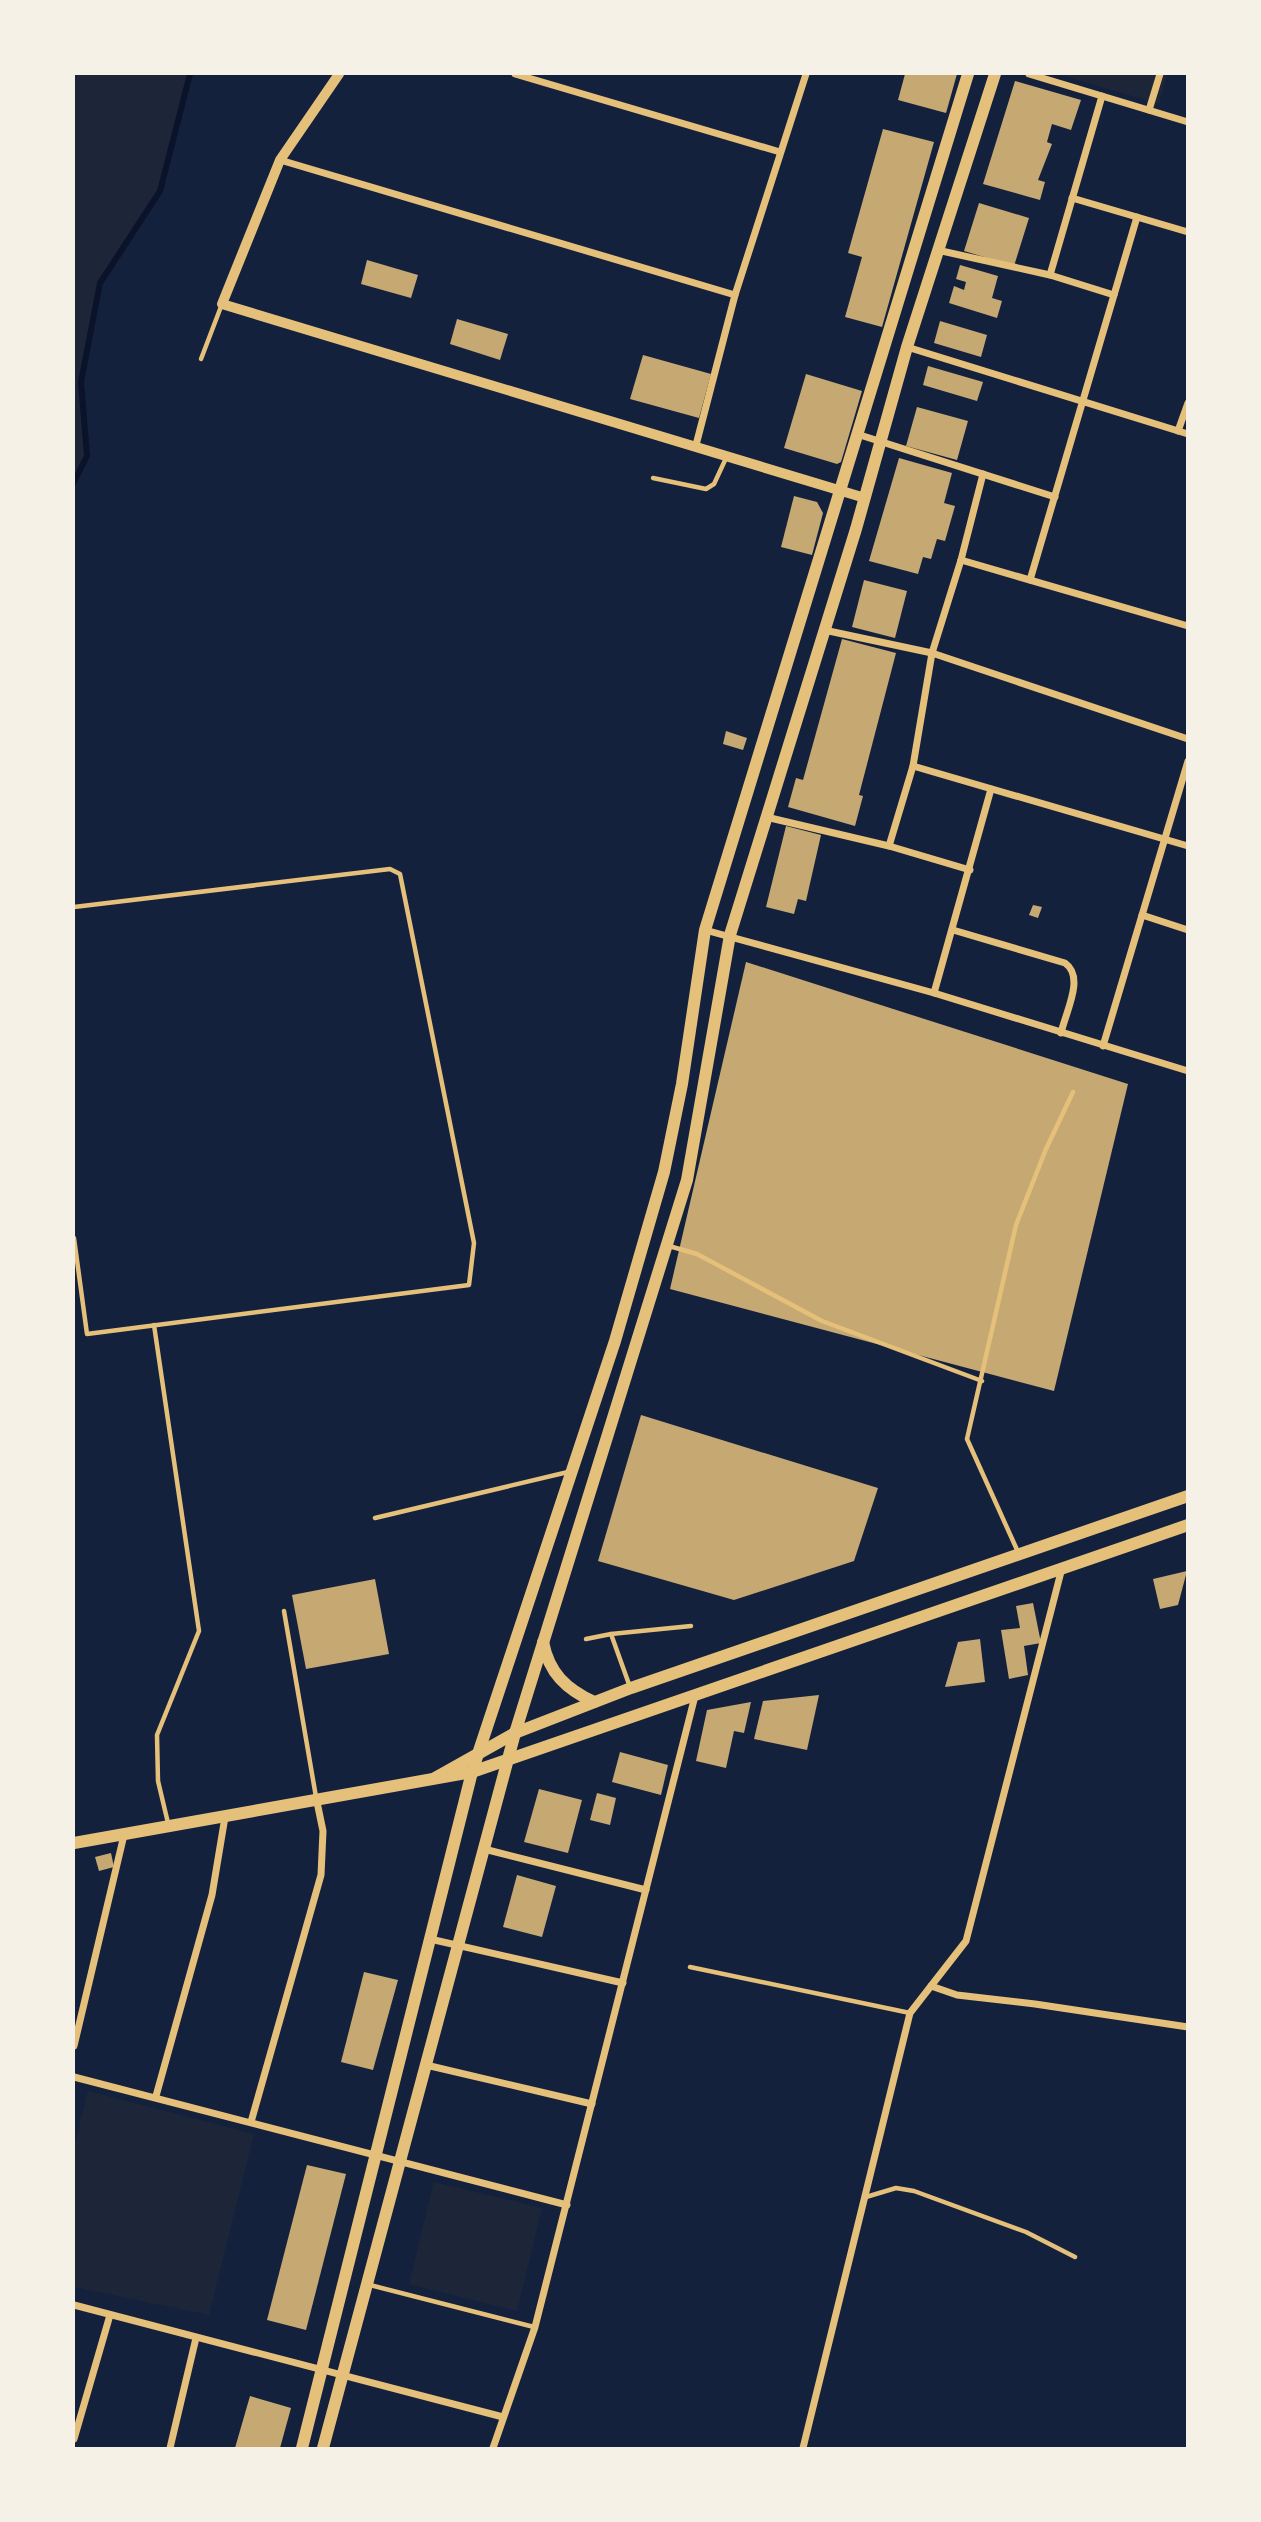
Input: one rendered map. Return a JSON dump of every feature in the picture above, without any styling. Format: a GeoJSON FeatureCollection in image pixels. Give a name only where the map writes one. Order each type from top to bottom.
{"type":"FeatureCollection","features":[{"type":"Feature","properties":{"kind":"main road"},"geometry":{"type":"LineString","coordinates":[[302,2448],[472,1772],[522,1614],[573,1471],[664,1172],[682,1084],[705,930],[860,435],[968,74]]}},
{"type":"Feature","properties":{"kind":"main road"},"geometry":{"type":"LineString","coordinates":[[323,2448],[369,2284],[514,1733],[687,1180],[730,936],[865,498],[907,347],[995,74]]}},
{"type":"Feature","properties":{"kind":"main road"},"geometry":{"type":"LineString","coordinates":[[432,1780],[514,1733],[631,1688],[1188,1496]]}},
{"type":"Feature","properties":{"kind":"main road"},"geometry":{"type":"LineString","coordinates":[[74,1843],[317,1802],[472,1772],[1188,1525]]}},
{"type":"Feature","properties":{"kind":"main road"},"geometry":{"type":"LineString","coordinates":[[543,1640],[546,1657],[561,1682],[594,1702]]}},
{"type":"Feature","properties":{"kind":"street"},"geometry":{"type":"LineString","coordinates":[[339,74],[280,160],[222,304],[865,498]]}},
{"type":"Feature","properties":{"kind":"street"},"geometry":{"type":"LineString","coordinates":[[515,74],[780,152]]}},
{"type":"Feature","properties":{"kind":"street"},"geometry":{"type":"LineString","coordinates":[[696,445],[735,295],[806,74]]}},
{"type":"Feature","properties":{"kind":"street"},"geometry":{"type":"LineString","coordinates":[[1029,74],[1188,122]]}},
{"type":"Feature","properties":{"kind":"street"},"geometry":{"type":"LineString","coordinates":[[1149,110],[1160,74]]}},
{"type":"Feature","properties":{"kind":"street"},"geometry":{"type":"LineString","coordinates":[[1050,275],[1102,96]]}},
{"type":"Feature","properties":{"kind":"street"},"geometry":{"type":"LineString","coordinates":[[280,160],[735,295]]}},
{"type":"Feature","properties":{"kind":"street"},"geometry":{"type":"LineString","coordinates":[[1072,198],[1188,232]]}},
{"type":"Feature","properties":{"kind":"street"},"geometry":{"type":"LineString","coordinates":[[1030,580],[1138,217]]}},
{"type":"Feature","properties":{"kind":"street"},"geometry":{"type":"LineString","coordinates":[[937,250],[1050,275],[1114,295]]}},
{"type":"Feature","properties":{"kind":"street"},"geometry":{"type":"LineString","coordinates":[[907,347],[1188,434]]}},
{"type":"Feature","properties":{"kind":"street"},"geometry":{"type":"LineString","coordinates":[[1178,431],[1188,403]]}},
{"type":"Feature","properties":{"kind":"street"},"geometry":{"type":"LineString","coordinates":[[860,435],[1055,497]]}},
{"type":"Feature","properties":{"kind":"street"},"geometry":{"type":"LineString","coordinates":[[889,846],[913,766],[932,653],[961,560],[983,474]]}},
{"type":"Feature","properties":{"kind":"street"},"geometry":{"type":"LineString","coordinates":[[961,560],[1188,626]]}},
{"type":"Feature","properties":{"kind":"street"},"geometry":{"type":"LineString","coordinates":[[824,629],[932,653],[1188,739]]}},
{"type":"Feature","properties":{"kind":"street"},"geometry":{"type":"LineString","coordinates":[[1103,1046],[1188,761]]}},
{"type":"Feature","properties":{"kind":"street"},"geometry":{"type":"LineString","coordinates":[[913,766],[1188,846]]}},
{"type":"Feature","properties":{"kind":"street"},"geometry":{"type":"LineString","coordinates":[[934,993],[970,870],[990,789]]}},
{"type":"Feature","properties":{"kind":"street"},"geometry":{"type":"LineString","coordinates":[[766,817],[889,846],[970,870]]}},
{"type":"Feature","properties":{"kind":"street"},"geometry":{"type":"LineString","coordinates":[[1142,915],[1188,930]]}},
{"type":"Feature","properties":{"kind":"street"},"geometry":{"type":"LineString","coordinates":[[705,930],[934,993],[1188,1071]]}},
{"type":"Feature","properties":{"kind":"street"},"geometry":{"type":"LineString","coordinates":[[953,930],[1065,962],[1073,969],[1076,978],[1060,1032]]}},
{"type":"Feature","properties":{"kind":"street"},"geometry":{"type":"LineString","coordinates":[[803,2448],[909,2013],[966,1941],[1062,1568]]}},
{"type":"Feature","properties":{"kind":"street"},"geometry":{"type":"LineString","coordinates":[[493,2448],[535,2327],[696,1694]]}},
{"type":"Feature","properties":{"kind":"street"},"geometry":{"type":"LineString","coordinates":[[251,2122],[321,1875],[323,1831],[317,1802]]}},
{"type":"Feature","properties":{"kind":"street"},"geometry":{"type":"LineString","coordinates":[[156,2096],[212,1895],[225,1817]]}},
{"type":"Feature","properties":{"kind":"street"},"geometry":{"type":"LineString","coordinates":[[74,2046],[124,1835]]}},
{"type":"Feature","properties":{"kind":"street"},"geometry":{"type":"LineString","coordinates":[[483,1849],[646,1890]]}},
{"type":"Feature","properties":{"kind":"street"},"geometry":{"type":"LineString","coordinates":[[430,1939],[622,1983]]}},
{"type":"Feature","properties":{"kind":"street"},"geometry":{"type":"LineString","coordinates":[[931,1986],[957,1995],[1188,2027]]}},
{"type":"Feature","properties":{"kind":"street"},"geometry":{"type":"LineString","coordinates":[[426,2065],[592,2104]]}},
{"type":"Feature","properties":{"kind":"street"},"geometry":{"type":"LineString","coordinates":[[74,2077],[156,2096],[567,2205]]}},
{"type":"Feature","properties":{"kind":"street"},"geometry":{"type":"LineString","coordinates":[[74,2305],[503,2417]]}},
{"type":"Feature","properties":{"kind":"street"},"geometry":{"type":"LineString","coordinates":[[74,2439],[110,2315]]}},
{"type":"Feature","properties":{"kind":"street"},"geometry":{"type":"LineString","coordinates":[[170,2448],[197,2338]]}},
{"type":"Feature","properties":{"kind":"lane"},"geometry":{"type":"LineString","coordinates":[[201,359],[222,304]]}},
{"type":"Feature","properties":{"kind":"lane"},"geometry":{"type":"LineString","coordinates":[[653,478],[706,489],[714,484],[727,455]]}},
{"type":"Feature","properties":{"kind":"lane"},"geometry":{"type":"LineString","coordinates":[[74,906],[390,869],[400,874],[474,1243],[469,1285],[87,1334],[74,1238]]}},
{"type":"Feature","properties":{"kind":"lane"},"geometry":{"type":"LineString","coordinates":[[1019,1553],[967,1439],[1016,1225],[1046,1149],[1073,1092]]}},
{"type":"Feature","properties":{"kind":"lane"},"geometry":{"type":"LineString","coordinates":[[668,1245],[697,1254],[822,1321],[982,1381]]}},
{"type":"Feature","properties":{"kind":"lane"},"geometry":{"type":"LineString","coordinates":[[154,1325],[199,1632],[157,1735],[158,1781],[169,1827]]}},
{"type":"Feature","properties":{"kind":"lane"},"geometry":{"type":"LineString","coordinates":[[375,1518],[573,1471]]}},
{"type":"Feature","properties":{"kind":"lane"},"geometry":{"type":"LineString","coordinates":[[284,1611],[317,1802]]}},
{"type":"Feature","properties":{"kind":"lane"},"geometry":{"type":"LineString","coordinates":[[586,1639],[691,1626]]}},
{"type":"Feature","properties":{"kind":"lane"},"geometry":{"type":"LineString","coordinates":[[611,1634],[631,1688]]}},
{"type":"Feature","properties":{"kind":"lane"},"geometry":{"type":"LineString","coordinates":[[690,1967],[909,2013]]}},
{"type":"Feature","properties":{"kind":"lane"},"geometry":{"type":"LineString","coordinates":[[865,2197],[896,2188],[914,2191],[1026,2232],[1075,2257]]}},
{"type":"Feature","properties":{"kind":"lane"},"geometry":{"type":"LineString","coordinates":[[369,2284],[535,2327]]}},
{"type":"Feature","properties":{"kind":"shaded area"},"geometry":{"type":"Polygon","coordinates":[[[74,74],[190,74],[160,191],[100,283],[81,382],[87,456],[74,482],[74,74]]]}},
{"type":"Feature","properties":{"kind":"shaded area"},"geometry":{"type":"Polygon","coordinates":[[[1058,74],[1167,74],[1159,104],[1058,74]]]}},
{"type":"Feature","properties":{"kind":"shaded area"},"geometry":{"type":"Polygon","coordinates":[[[88,2091],[254,2134],[209,2315],[74,2287],[74,2148],[88,2091]]]}},
{"type":"Feature","properties":{"kind":"shaded area"},"geometry":{"type":"Polygon","coordinates":[[[434,2182],[542,2208],[517,2311],[409,2284],[434,2182]]]}},
{"type":"Feature","properties":{"kind":"building"},"geometry":{"type":"Polygon","coordinates":[[[905,74],[957,74],[946,113],[898,100],[905,74]]]}},
{"type":"Feature","properties":{"kind":"building"},"geometry":{"type":"Polygon","coordinates":[[[1015,81],[1081,100],[1071,130],[1052,124],[1047,142],[1052,144],[1038,180],[1045,182],[1040,200],[983,184],[1015,81]]]}},
{"type":"Feature","properties":{"kind":"building"},"geometry":{"type":"Polygon","coordinates":[[[883,129],[934,142],[882,327],[845,317],[862,257],[848,253],[883,129]]]}},
{"type":"Feature","properties":{"kind":"building"},"geometry":{"type":"Polygon","coordinates":[[[979,203],[1029,218],[1014,266],[964,251],[979,203]]]}},
{"type":"Feature","properties":{"kind":"building"},"geometry":{"type":"Polygon","coordinates":[[[367,260],[418,275],[411,298],[361,284],[367,260]]]}},
{"type":"Feature","properties":{"kind":"building"},"geometry":{"type":"Polygon","coordinates":[[[960,265],[998,276],[992,298],[1002,301],[997,318],[949,303],[954,286],[964,290],[966,282],[956,279],[960,265]]]}},
{"type":"Feature","properties":{"kind":"building"},"geometry":{"type":"Polygon","coordinates":[[[457,319],[508,334],[500,360],[450,344],[457,319]]]}},
{"type":"Feature","properties":{"kind":"building"},"geometry":{"type":"Polygon","coordinates":[[[940,321],[987,335],[981,357],[934,343],[940,321]]]}},
{"type":"Feature","properties":{"kind":"building"},"geometry":{"type":"Polygon","coordinates":[[[643,355],[711,374],[699,418],[630,399],[643,355]]]}},
{"type":"Feature","properties":{"kind":"building"},"geometry":{"type":"Polygon","coordinates":[[[928,366],[983,382],[977,401],[923,385],[928,366]]]}},
{"type":"Feature","properties":{"kind":"building"},"geometry":{"type":"Polygon","coordinates":[[[806,374],[862,391],[841,462],[837,464],[784,448],[806,374]]]}},
{"type":"Feature","properties":{"kind":"building"},"geometry":{"type":"Polygon","coordinates":[[[917,407],[968,421],[957,460],[906,446],[917,407]]]}},
{"type":"Feature","properties":{"kind":"building"},"geometry":{"type":"Polygon","coordinates":[[[899,458],[952,473],[944,503],[955,506],[945,541],[937,539],[931,559],[923,557],[918,574],[869,561],[899,458]]]}},
{"type":"Feature","properties":{"kind":"building"},"geometry":{"type":"Polygon","coordinates":[[[794,496],[817,502],[823,513],[812,555],[781,547],[794,496]]]}},
{"type":"Feature","properties":{"kind":"building"},"geometry":{"type":"Polygon","coordinates":[[[864,580],[907,591],[895,638],[852,627],[864,580]]]}},
{"type":"Feature","properties":{"kind":"building"},"geometry":{"type":"Polygon","coordinates":[[[842,639],[896,653],[859,795],[863,796],[855,826],[788,807],[796,778],[803,780],[842,639]]]}},
{"type":"Feature","properties":{"kind":"building"},"geometry":{"type":"Polygon","coordinates":[[[726,731],[747,738],[743,750],[723,744],[726,731]]]}},
{"type":"Feature","properties":{"kind":"building"},"geometry":{"type":"Polygon","coordinates":[[[786,826],[821,835],[806,901],[798,899],[794,914],[766,907],[786,826]]]}},
{"type":"Feature","properties":{"kind":"building"},"geometry":{"type":"Polygon","coordinates":[[[1033,905],[1042,907],[1038,918],[1029,915],[1033,905]]]}},
{"type":"Feature","properties":{"kind":"building"},"geometry":{"type":"Polygon","coordinates":[[[746,962],[1128,1084],[1054,1391],[670,1289],[746,962]]]}},
{"type":"Feature","properties":{"kind":"building"},"geometry":{"type":"Polygon","coordinates":[[[641,1415],[878,1488],[854,1561],[734,1600],[598,1561],[641,1415]]]}},
{"type":"Feature","properties":{"kind":"building"},"geometry":{"type":"Polygon","coordinates":[[[1187,1571],[1178,1605],[1160,1609],[1153,1579],[1187,1571]]]}},
{"type":"Feature","properties":{"kind":"building"},"geometry":{"type":"Polygon","coordinates":[[[375,1579],[389,1654],[306,1669],[292,1595],[375,1579]]]}},
{"type":"Feature","properties":{"kind":"building"},"geometry":{"type":"Polygon","coordinates":[[[1033,1603],[1041,1643],[1024,1646],[1028,1675],[1009,1679],[1001,1630],[1020,1628],[1016,1606],[1033,1603]]]}},
{"type":"Feature","properties":{"kind":"building"},"geometry":{"type":"Polygon","coordinates":[[[980,1639],[985,1682],[945,1687],[958,1642],[980,1639]]]}},
{"type":"Feature","properties":{"kind":"building"},"geometry":{"type":"Polygon","coordinates":[[[819,1695],[807,1750],[754,1739],[763,1701],[819,1695]]]}},
{"type":"Feature","properties":{"kind":"building"},"geometry":{"type":"Polygon","coordinates":[[[751,1702],[744,1733],[734,1731],[726,1768],[696,1761],[707,1710],[751,1702]]]}},
{"type":"Feature","properties":{"kind":"building"},"geometry":{"type":"Polygon","coordinates":[[[620,1752],[668,1765],[661,1795],[612,1782],[620,1752]]]}},
{"type":"Feature","properties":{"kind":"building"},"geometry":{"type":"Polygon","coordinates":[[[539,1789],[582,1800],[568,1853],[524,1842],[539,1789]]]}},
{"type":"Feature","properties":{"kind":"building"},"geometry":{"type":"Polygon","coordinates":[[[597,1793],[616,1798],[610,1825],[590,1820],[597,1793]]]}},
{"type":"Feature","properties":{"kind":"building"},"geometry":{"type":"Polygon","coordinates":[[[111,1853],[114,1867],[99,1871],[95,1857],[111,1853]]]}},
{"type":"Feature","properties":{"kind":"building"},"geometry":{"type":"Polygon","coordinates":[[[517,1875],[556,1886],[542,1937],[503,1927],[517,1875]]]}},
{"type":"Feature","properties":{"kind":"building"},"geometry":{"type":"Polygon","coordinates":[[[364,1972],[398,1980],[373,2070],[341,2062],[364,1972]]]}},
{"type":"Feature","properties":{"kind":"building"},"geometry":{"type":"Polygon","coordinates":[[[307,2165],[346,2174],[306,2330],[267,2320],[307,2165]]]}},
{"type":"Feature","properties":{"kind":"building"},"geometry":{"type":"Polygon","coordinates":[[[250,2396],[291,2408],[280,2448],[235,2448],[250,2396]]]}},
{"type":"Feature","properties":{"kind":"waterway"},"geometry":{"type":"LineString","coordinates":[[74,482],[87,456],[81,382],[100,283],[160,191],[190,74]]}}]}
